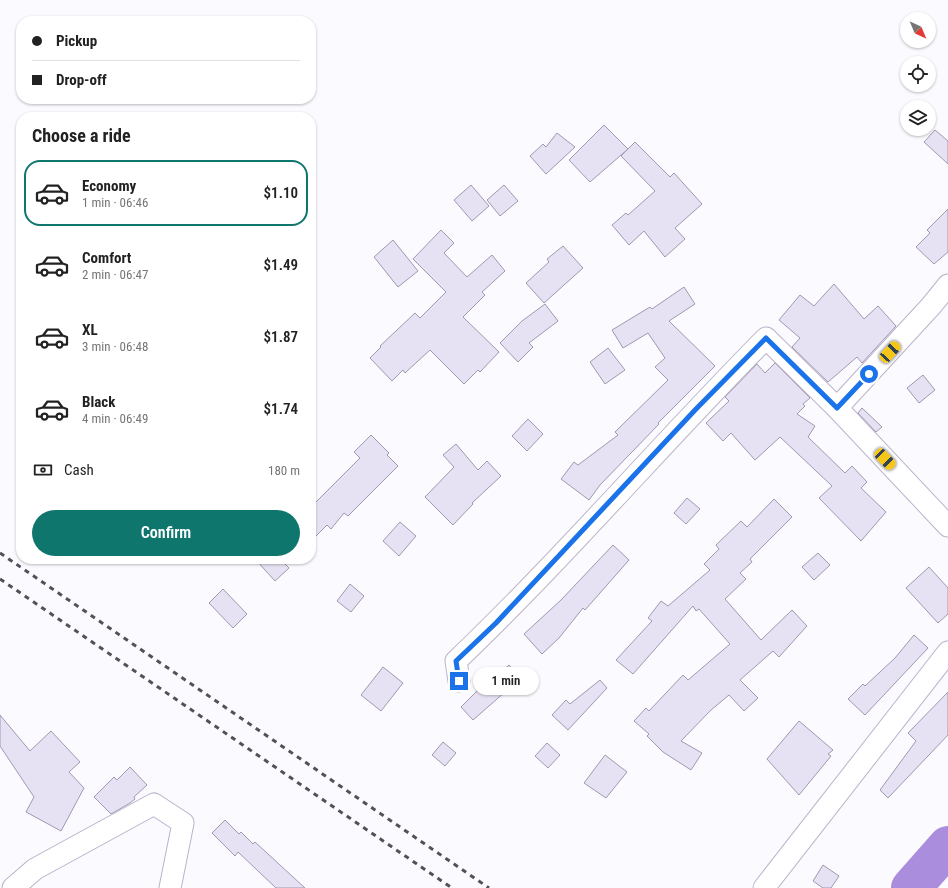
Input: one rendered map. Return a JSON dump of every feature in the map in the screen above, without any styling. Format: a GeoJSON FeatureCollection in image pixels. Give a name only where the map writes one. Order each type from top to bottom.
{"type":"FeatureCollection","features":[{"type":"Feature","properties":{"kind":"street"},"geometry":{"type":"LineString","coordinates":[[837,408],[931,306],[948,285]]}},
{"type":"Feature","properties":{"kind":"street"},"geometry":{"type":"LineString","coordinates":[[459,681],[456,661],[501,618],[696,409],[766,338],[837,408],[948,526]]}},
{"type":"Feature","properties":{"kind":"street"},"geometry":{"type":"LineString","coordinates":[[764,888],[948,652]]}},
{"type":"Feature","properties":{"kind":"street"},"geometry":{"type":"LineString","coordinates":[[13,888],[35,869],[154,804],[183,823],[170,888]]}},
{"type":"Feature","properties":{"kind":"building"},"geometry":{"type":"Polygon","coordinates":[[[604,125],[628,149],[590,182],[569,160],[604,125]]]}},
{"type":"Feature","properties":{"kind":"building"},"geometry":{"type":"Polygon","coordinates":[[[936,131],[948,141],[948,164],[924,142],[930,136],[936,136],[936,131]]]}},
{"type":"Feature","properties":{"kind":"building"},"geometry":{"type":"Polygon","coordinates":[[[557,133],[575,147],[546,174],[530,156],[543,144],[546,147],[557,133]]]}},
{"type":"Feature","properties":{"kind":"building"},"geometry":{"type":"Polygon","coordinates":[[[635,142],[670,177],[674,173],[702,204],[675,228],[685,239],[665,257],[644,231],[629,245],[612,225],[626,213],[628,215],[655,191],[621,156],[635,142]]]}},
{"type":"Feature","properties":{"kind":"building"},"geometry":{"type":"Polygon","coordinates":[[[471,185],[489,206],[472,221],[454,200],[471,185]]]}},
{"type":"Feature","properties":{"kind":"building"},"geometry":{"type":"Polygon","coordinates":[[[504,185],[518,201],[500,216],[487,200],[504,185]]]}},
{"type":"Feature","properties":{"kind":"building"},"geometry":{"type":"Polygon","coordinates":[[[948,209],[948,252],[934,264],[916,247],[930,233],[927,230],[948,209]]]}},
{"type":"Feature","properties":{"kind":"building"},"geometry":{"type":"Polygon","coordinates":[[[441,230],[454,243],[444,253],[467,277],[492,255],[505,271],[482,292],[485,295],[463,317],[499,352],[480,372],[478,370],[464,384],[430,350],[405,373],[403,370],[392,381],[370,358],[381,347],[380,346],[415,313],[420,318],[446,292],[413,259],[441,230]]]}},
{"type":"Feature","properties":{"kind":"building"},"geometry":{"type":"Polygon","coordinates":[[[393,240],[418,271],[398,287],[374,257],[393,240]]]}},
{"type":"Feature","properties":{"kind":"building"},"geometry":{"type":"Polygon","coordinates":[[[563,246],[583,268],[544,303],[526,283],[549,262],[547,259],[563,246]]]}},
{"type":"Feature","properties":{"kind":"building"},"geometry":{"type":"Polygon","coordinates":[[[834,284],[864,319],[878,306],[896,326],[862,363],[857,357],[828,382],[792,347],[800,338],[779,320],[800,295],[814,306],[834,284]]]}},
{"type":"Feature","properties":{"kind":"building"},"geometry":{"type":"Polygon","coordinates":[[[684,287],[695,304],[669,321],[715,366],[658,423],[659,424],[600,485],[589,500],[561,479],[574,462],[578,465],[618,435],[615,432],[668,380],[655,367],[665,358],[648,333],[623,348],[612,330],[650,307],[652,309],[684,287]]]}},
{"type":"Feature","properties":{"kind":"building"},"geometry":{"type":"Polygon","coordinates":[[[545,304],[558,321],[529,343],[533,347],[518,362],[500,343],[522,321],[545,304]]]}},
{"type":"Feature","properties":{"kind":"building"},"geometry":{"type":"Polygon","coordinates":[[[608,348],[625,370],[605,384],[590,362],[608,348]]]}},
{"type":"Feature","properties":{"kind":"building"},"geometry":{"type":"Polygon","coordinates":[[[775,363],[810,398],[803,404],[805,406],[797,414],[815,426],[808,437],[845,473],[852,466],[867,482],[861,488],[886,512],[861,541],[819,498],[832,486],[780,437],[755,460],[731,433],[723,441],[706,423],[729,401],[725,397],[757,364],[765,373],[775,363]]]}},
{"type":"Feature","properties":{"kind":"building"},"geometry":{"type":"Polygon","coordinates":[[[923,375],[935,390],[919,403],[907,388],[923,375]]]}},
{"type":"Feature","properties":{"kind":"building"},"geometry":{"type":"Polygon","coordinates":[[[862,408],[882,427],[876,432],[858,413],[862,408]]]}},
{"type":"Feature","properties":{"kind":"building"},"geometry":{"type":"Polygon","coordinates":[[[528,419],[543,434],[527,451],[512,436],[528,419]]]}},
{"type":"Feature","properties":{"kind":"building"},"geometry":{"type":"Polygon","coordinates":[[[371,435],[389,453],[387,455],[398,466],[348,516],[344,513],[331,529],[327,525],[316,536],[316,502],[360,458],[354,452],[371,435]]]}},
{"type":"Feature","properties":{"kind":"building"},"geometry":{"type":"Polygon","coordinates":[[[456,444],[478,470],[487,461],[501,476],[472,503],[473,504],[453,525],[425,497],[454,467],[443,455],[456,444]]]}},
{"type":"Feature","properties":{"kind":"building"},"geometry":{"type":"Polygon","coordinates":[[[687,498],[700,509],[686,524],[674,513],[687,498]]]}},
{"type":"Feature","properties":{"kind":"building"},"geometry":{"type":"Polygon","coordinates":[[[774,499],[792,517],[750,559],[752,562],[740,573],[746,579],[725,599],[761,640],[792,610],[807,626],[779,657],[773,651],[740,680],[758,698],[744,711],[729,695],[711,710],[681,741],[702,753],[691,770],[663,752],[647,736],[649,734],[634,721],[646,708],[649,711],[683,675],[688,680],[730,644],[699,609],[696,611],[693,606],[633,674],[616,660],[652,621],[648,618],[661,601],[668,606],[710,570],[704,564],[719,549],[716,545],[741,521],[747,527],[774,499]]]}},
{"type":"Feature","properties":{"kind":"building"},"geometry":{"type":"Polygon","coordinates":[[[400,522],[416,536],[399,556],[383,541],[400,522]]]}},
{"type":"Feature","properties":{"kind":"building"},"geometry":{"type":"Polygon","coordinates":[[[613,545],[629,560],[585,610],[583,608],[559,638],[542,654],[524,634],[561,600],[613,545]]]}},
{"type":"Feature","properties":{"kind":"building"},"geometry":{"type":"Polygon","coordinates":[[[818,553],[830,565],[814,580],[802,567],[818,553]]]}},
{"type":"Feature","properties":{"kind":"building"},"geometry":{"type":"Polygon","coordinates":[[[260,564],[285,564],[289,568],[275,581],[260,564]]]}},
{"type":"Feature","properties":{"kind":"building"},"geometry":{"type":"Polygon","coordinates":[[[929,567],[948,588],[948,614],[938,623],[906,588],[929,567]]]}},
{"type":"Feature","properties":{"kind":"building"},"geometry":{"type":"Polygon","coordinates":[[[350,584],[364,596],[351,612],[337,601],[350,584]]]}},
{"type":"Feature","properties":{"kind":"building"},"geometry":{"type":"Polygon","coordinates":[[[223,589],[247,614],[233,628],[209,603],[223,589]]]}},
{"type":"Feature","properties":{"kind":"building"},"geometry":{"type":"Polygon","coordinates":[[[914,635],[928,648],[865,715],[848,699],[863,684],[865,686],[895,658],[914,635]]]}},
{"type":"Feature","properties":{"kind":"building"},"geometry":{"type":"Polygon","coordinates":[[[509,665],[521,678],[473,720],[461,707],[487,681],[489,683],[509,665]]]}},
{"type":"Feature","properties":{"kind":"building"},"geometry":{"type":"Polygon","coordinates":[[[383,667],[403,683],[381,711],[361,695],[383,667]]]}},
{"type":"Feature","properties":{"kind":"building"},"geometry":{"type":"Polygon","coordinates":[[[600,680],[607,688],[568,730],[552,715],[566,700],[570,704],[600,680]]]}},
{"type":"Feature","properties":{"kind":"building"},"geometry":{"type":"Polygon","coordinates":[[[948,692],[948,735],[888,798],[880,790],[916,741],[908,733],[948,692]]]}},
{"type":"Feature","properties":{"kind":"building"},"geometry":{"type":"Polygon","coordinates":[[[0,715],[30,751],[51,731],[80,762],[69,772],[84,788],[61,831],[26,812],[34,797],[0,746],[0,715]]]}},
{"type":"Feature","properties":{"kind":"building"},"geometry":{"type":"Polygon","coordinates":[[[799,721],[833,750],[828,754],[831,756],[799,795],[767,759],[799,721]]]}},
{"type":"Feature","properties":{"kind":"building"},"geometry":{"type":"Polygon","coordinates":[[[443,742],[456,753],[445,766],[432,755],[443,742]]]}},
{"type":"Feature","properties":{"kind":"building"},"geometry":{"type":"Polygon","coordinates":[[[547,743],[560,755],[548,768],[535,756],[547,743]]]}},
{"type":"Feature","properties":{"kind":"building"},"geometry":{"type":"Polygon","coordinates":[[[605,755],[627,772],[606,798],[584,783],[605,755]]]}},
{"type":"Feature","properties":{"kind":"building"},"geometry":{"type":"Polygon","coordinates":[[[130,767],[147,785],[134,797],[135,799],[111,814],[94,797],[114,777],[117,780],[130,767]]]}},
{"type":"Feature","properties":{"kind":"building"},"geometry":{"type":"Polygon","coordinates":[[[225,820],[239,834],[241,832],[253,844],[255,842],[305,888],[276,888],[238,852],[235,856],[212,833],[225,820]]]}},
{"type":"Feature","properties":{"kind":"building"},"geometry":{"type":"Polygon","coordinates":[[[823,865],[839,876],[831,888],[823,888],[813,881],[823,865]]]}},
{"type":"Feature","properties":{"kind":"waterway"},"geometry":{"type":"LineString","coordinates":[[911,888],[948,846]]}},
{"type":"Feature","properties":{"kind":"railway"},"geometry":{"type":"LineString","coordinates":[[0,553],[16,564]]}},
{"type":"Feature","properties":{"kind":"railway"},"geometry":{"type":"LineString","coordinates":[[16,564],[489,888]]}},
{"type":"Feature","properties":{"kind":"railway"},"geometry":{"type":"LineString","coordinates":[[0,579],[452,888]]}},
{"type":"Feature","properties":{"kind":"route"},"geometry":{"type":"LineString","coordinates":[[459,681],[456,661],[496,623],[696,409],[766,338],[837,408],[869,374]]}}]}
